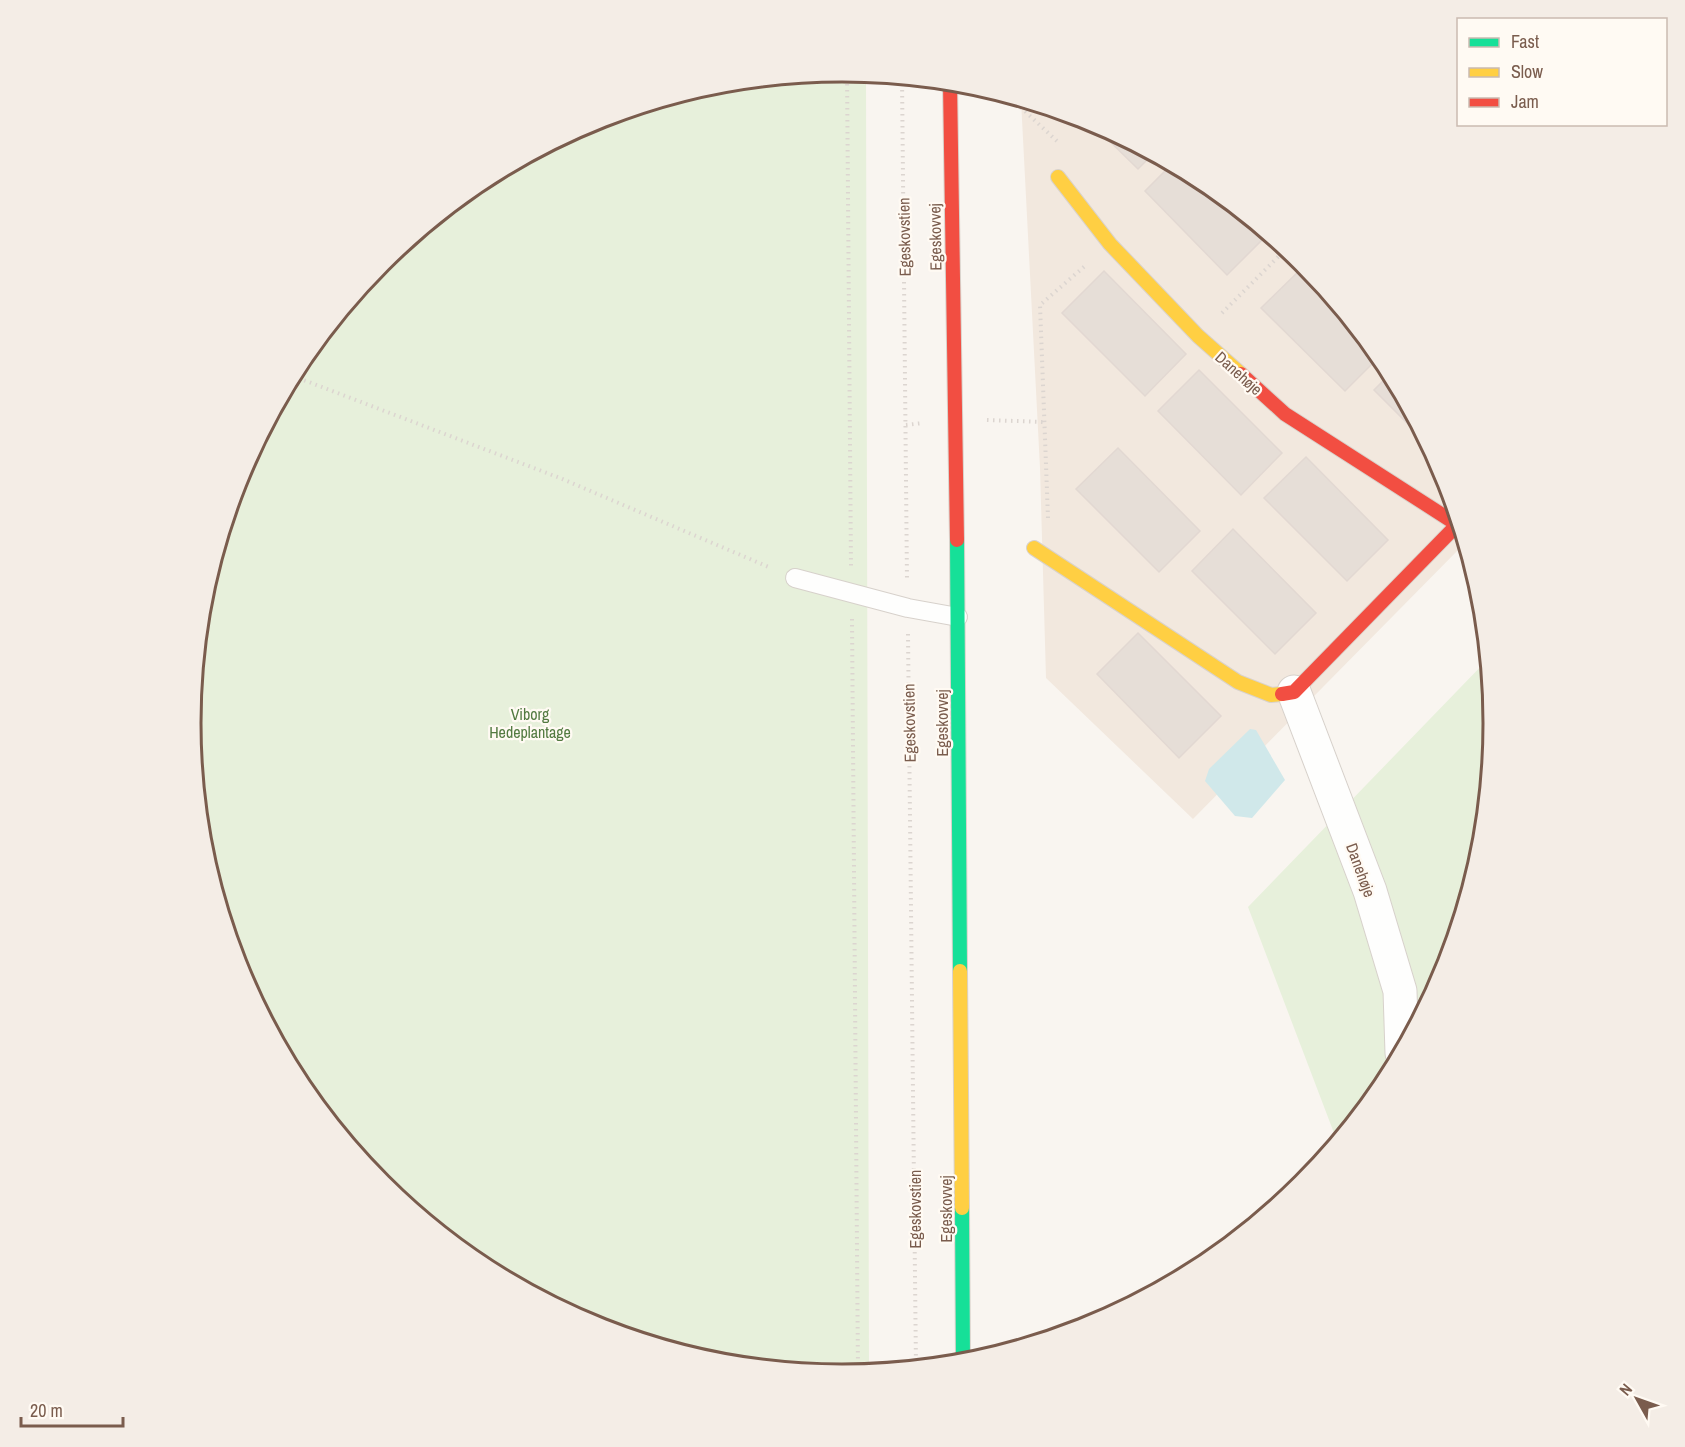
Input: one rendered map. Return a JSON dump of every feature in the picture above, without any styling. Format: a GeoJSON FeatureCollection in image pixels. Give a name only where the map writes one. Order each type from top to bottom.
{"type":"FeatureCollection","features":[{"type":"Feature","properties":{"kind":"street","name":"Egeskovvej"},"geometry":{"type":"LineString","coordinates":[[950,92],[963,1353]]}},
{"type":"Feature","properties":{"kind":"street","name":"Danehøje"},"geometry":{"type":"LineString","coordinates":[[1058,177],[1110,244],[1198,336],[1285,414],[1449,518]]}},
{"type":"Feature","properties":{"kind":"street","name":"Danehøje"},"geometry":{"type":"LineString","coordinates":[[1401,1037],[1400,991],[1370,891],[1294,692],[1453,530]]}},
{"type":"Feature","properties":{"kind":"street"},"geometry":{"type":"LineString","coordinates":[[1034,548],[1238,682],[1271,695],[1294,692]]}},
{"type":"Feature","properties":{"kind":"lane"},"geometry":{"type":"LineString","coordinates":[[795,578],[908,608],[957,617]]}},
{"type":"Feature","properties":{"kind":"path"},"geometry":{"type":"LineString","coordinates":[[848,82],[858,1364]]}},
{"type":"Feature","properties":{"kind":"path","name":"Egeskovstien"},"geometry":{"type":"LineString","coordinates":[[902,86],[916,1360]]}},
{"type":"Feature","properties":{"kind":"path"},"geometry":{"type":"LineString","coordinates":[[1022,108],[1065,149],[1058,177]]}},
{"type":"Feature","properties":{"kind":"path"},"geometry":{"type":"LineString","coordinates":[[1049,558],[1040,305],[1110,244]]}},
{"type":"Feature","properties":{"kind":"path"},"geometry":{"type":"LineString","coordinates":[[1198,336],[1280,255]]}},
{"type":"Feature","properties":{"kind":"path"},"geometry":{"type":"LineString","coordinates":[[302,379],[560,478],[795,578]]}},
{"type":"Feature","properties":{"kind":"path"},"geometry":{"type":"LineString","coordinates":[[955,419],[1044,422]]}},
{"type":"Feature","properties":{"kind":"shaded area"},"geometry":{"type":"Polygon","coordinates":[[[1021,108],[1088,131],[1163,168],[1233,215],[1296,270],[1351,333],[1398,403],[1435,478],[1459,549],[1193,819],[1046,678],[1040,468],[1021,108]]]}},
{"type":"Feature","properties":{"kind":"green space","name":"Viborg Hedeplantage"},"geometry":{"type":"Polygon","coordinates":[[[842,82],[866,83],[869,1363],[801,1363],[759,1359],[677,1343],[597,1316],[559,1298],[522,1279],[452,1232],[389,1177],[361,1146],[334,1114],[287,1044],[250,969],[236,930],[223,889],[207,807],[201,724],[203,682],[207,640],[223,558],[250,478],[268,440],[287,403],[334,333],[389,270],[420,242],[452,215],[522,168],[597,131],[636,117],[677,104],[759,88],[842,82]]]}},
{"type":"Feature","properties":{"kind":"green space"},"geometry":{"type":"Polygon","coordinates":[[[1481,667],[1484,724],[1482,765],[1478,807],[1462,889],[1435,969],[1398,1044],[1351,1114],[1334,1134],[1248,907],[1481,667]]]}},
{"type":"Feature","properties":{"kind":"water"},"geometry":{"type":"Polygon","coordinates":[[[1250,729],[1256,730],[1285,780],[1252,818],[1235,816],[1205,781],[1209,769],[1250,729]]]}},
{"type":"Feature","properties":{"kind":"building"},"geometry":{"type":"Polygon","coordinates":[[[1110,141],[1147,160],[1138,169],[1110,141]]]}},
{"type":"Feature","properties":{"kind":"building"},"geometry":{"type":"Polygon","coordinates":[[[1166,170],[1233,215],[1262,240],[1227,275],[1145,191],[1166,170]]]}},
{"type":"Feature","properties":{"kind":"building"},"geometry":{"type":"Polygon","coordinates":[[[1104,271],[1186,354],[1145,396],[1062,313],[1104,271]]]}},
{"type":"Feature","properties":{"kind":"building"},"geometry":{"type":"Polygon","coordinates":[[[1298,272],[1351,333],[1373,363],[1345,391],[1261,308],[1298,272]]]}},
{"type":"Feature","properties":{"kind":"building"},"geometry":{"type":"Polygon","coordinates":[[[1199,370],[1282,453],[1241,495],[1158,411],[1199,370]]]}},
{"type":"Feature","properties":{"kind":"building"},"geometry":{"type":"Polygon","coordinates":[[[1384,380],[1410,426],[1374,390],[1384,380]]]}},
{"type":"Feature","properties":{"kind":"building"},"geometry":{"type":"Polygon","coordinates":[[[1118,448],[1200,531],[1159,572],[1076,489],[1118,448]]]}},
{"type":"Feature","properties":{"kind":"building"},"geometry":{"type":"Polygon","coordinates":[[[1306,457],[1388,540],[1347,581],[1264,498],[1306,457]]]}},
{"type":"Feature","properties":{"kind":"building"},"geometry":{"type":"Polygon","coordinates":[[[1233,529],[1316,613],[1275,654],[1192,571],[1233,529]]]}},
{"type":"Feature","properties":{"kind":"building"},"geometry":{"type":"Polygon","coordinates":[[[1138,633],[1221,716],[1179,758],[1097,674],[1138,633]]]}},
{"type":"Feature","properties":{"kind":"traffic: fast"},"geometry":{"type":"LineString","coordinates":[[957,540],[960,971]]}},
{"type":"Feature","properties":{"kind":"traffic: fast"},"geometry":{"type":"LineString","coordinates":[[962,1208],[963,1353]]}},
{"type":"Feature","properties":{"kind":"traffic: slow"},"geometry":{"type":"LineString","coordinates":[[1058,177],[1110,244],[1198,336],[1241,374]]}},
{"type":"Feature","properties":{"kind":"traffic: slow"},"geometry":{"type":"LineString","coordinates":[[1034,548],[1238,682],[1271,695],[1282,694]]}},
{"type":"Feature","properties":{"kind":"traffic: slow"},"geometry":{"type":"LineString","coordinates":[[960,971],[962,1208]]}},
{"type":"Feature","properties":{"kind":"traffic: jam"},"geometry":{"type":"LineString","coordinates":[[950,92],[957,540]]}},
{"type":"Feature","properties":{"kind":"traffic: jam"},"geometry":{"type":"LineString","coordinates":[[1241,374],[1285,414],[1450,520]]}},
{"type":"Feature","properties":{"kind":"traffic: jam"},"geometry":{"type":"LineString","coordinates":[[1282,694],[1294,692],[1453,529]]}}]}
